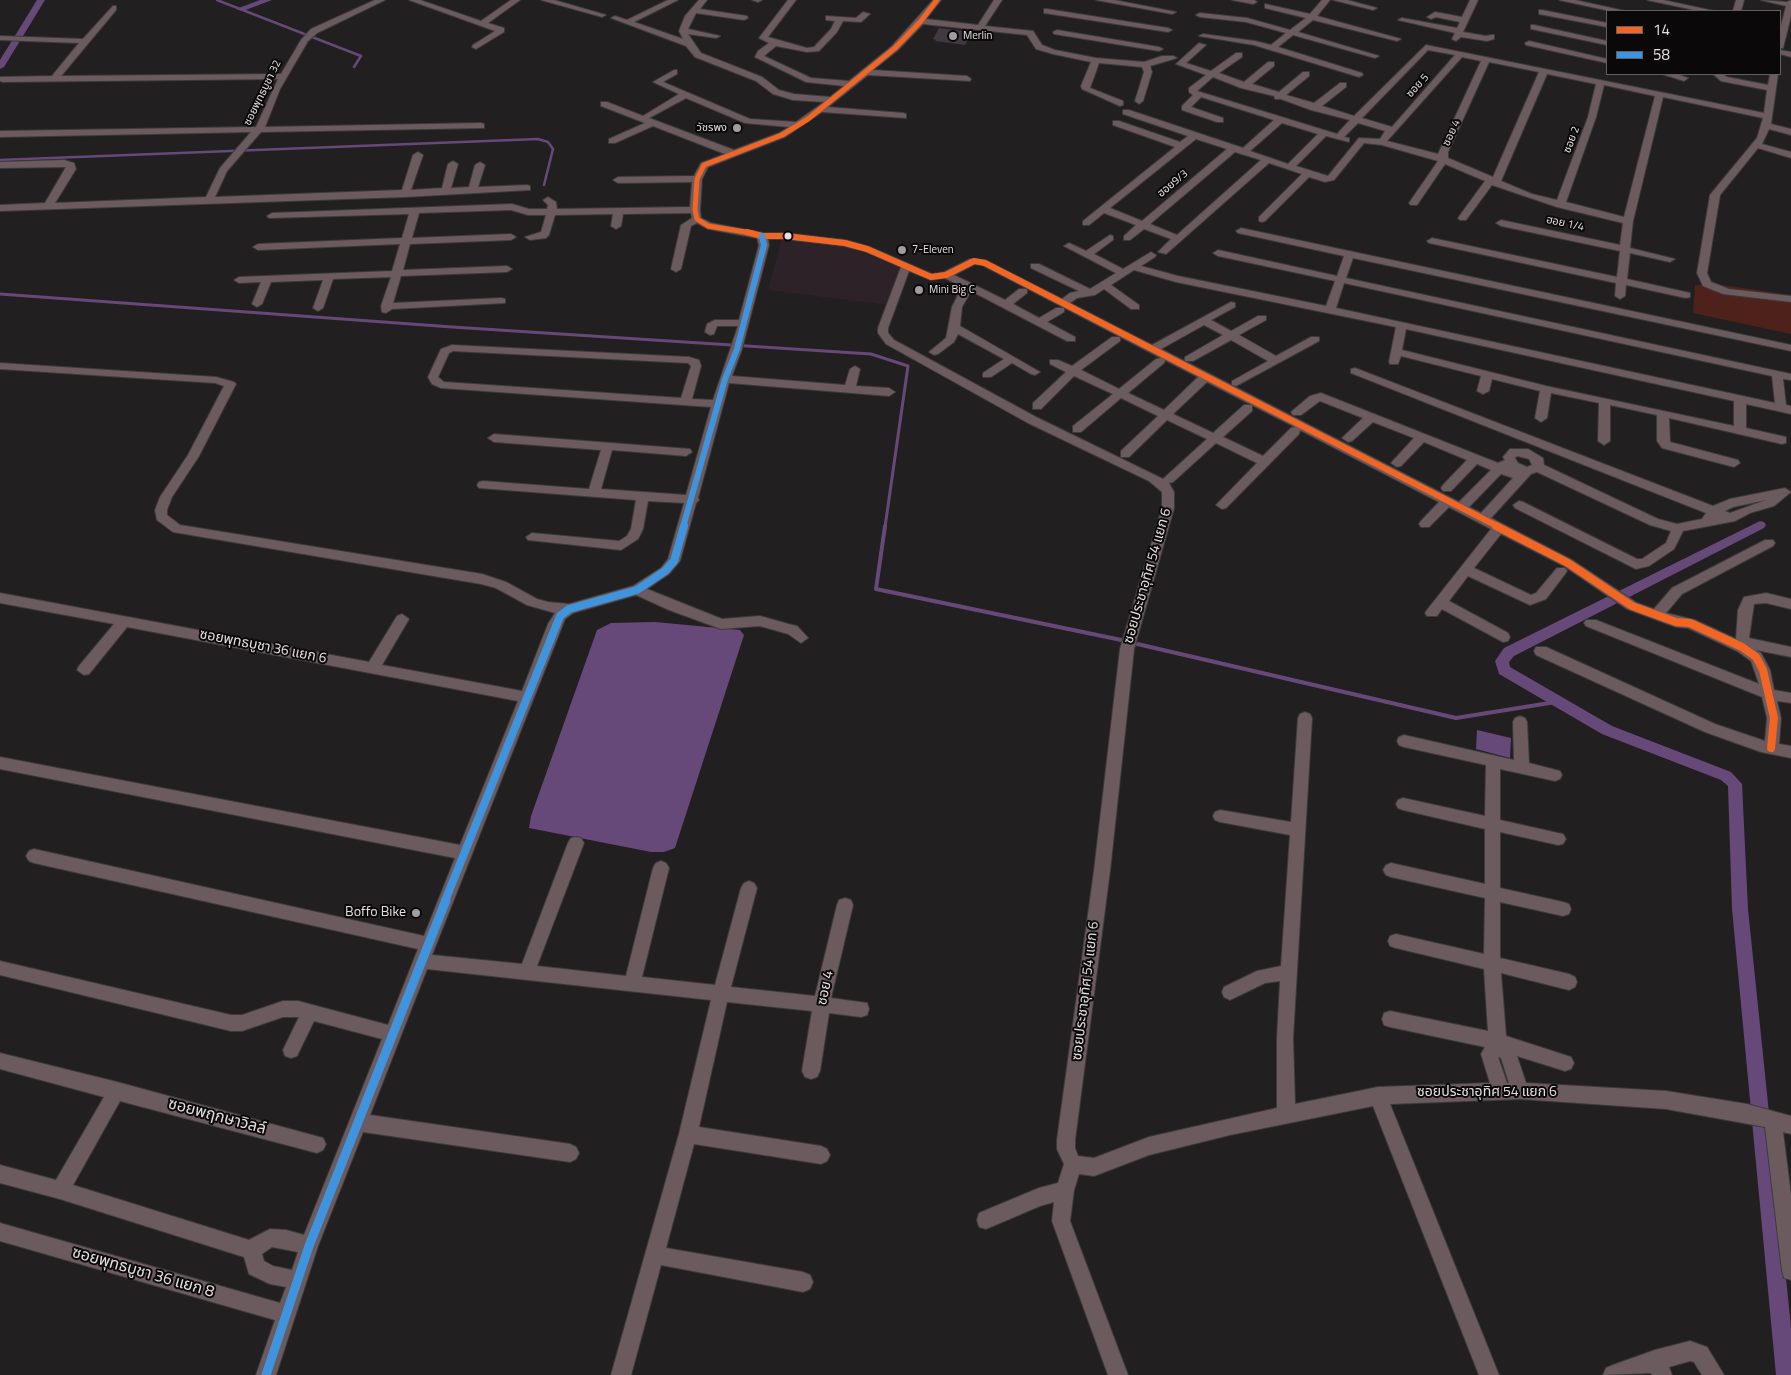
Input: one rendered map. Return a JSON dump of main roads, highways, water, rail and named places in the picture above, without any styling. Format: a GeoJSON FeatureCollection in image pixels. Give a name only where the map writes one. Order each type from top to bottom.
{"type":"FeatureCollection","features":[{"type":"Feature","properties":{"kind":"waterway"},"geometry":{"type":"LineString","coordinates":[[0,67],[41,0]]}},
{"type":"Feature","properties":{"kind":"waterway"},"geometry":{"type":"LineString","coordinates":[[217,0],[361,56],[354,67]]}},
{"type":"Feature","properties":{"kind":"waterway"},"geometry":{"type":"LineString","coordinates":[[240,9],[268,0]]}},
{"type":"Feature","properties":{"kind":"waterway"},"geometry":{"type":"LineString","coordinates":[[0,160],[538,139],[548,142],[553,149],[544,185]]}},
{"type":"Feature","properties":{"kind":"waterway"},"geometry":{"type":"LineString","coordinates":[[0,294],[452,327],[871,354],[908,366],[885,527]]}},
{"type":"Feature","properties":{"kind":"waterway"},"geometry":{"type":"LineString","coordinates":[[1760,525],[1509,652],[1502,661],[1504,670],[1607,730],[1726,776],[1735,784],[1740,909],[1786,1375]]}},
{"type":"Feature","properties":{"kind":"waterway"},"geometry":{"type":"LineString","coordinates":[[885,526],[876,589],[1126,641]]}},
{"type":"Feature","properties":{"kind":"waterway"},"geometry":{"type":"LineString","coordinates":[[1133,643],[1456,718],[1556,702]]}},
{"type":"Feature","properties":{"kind":"place","name":"Merlin"},"geometry":{"type":"Point","coordinates":[953,36]}},
{"type":"Feature","properties":{"kind":"place","name":"วัชรพง"},"geometry":{"type":"Point","coordinates":[737,128]}},
{"type":"Feature","properties":{"kind":"place","name":"7-Eleven"},"geometry":{"type":"Point","coordinates":[902,250]}},
{"type":"Feature","properties":{"kind":"place","name":"Mini Big C"},"geometry":{"type":"Point","coordinates":[919,290]}},
{"type":"Feature","properties":{"kind":"place","name":"Boffo Bike"},"geometry":{"type":"Point","coordinates":[416,913]}}]}
